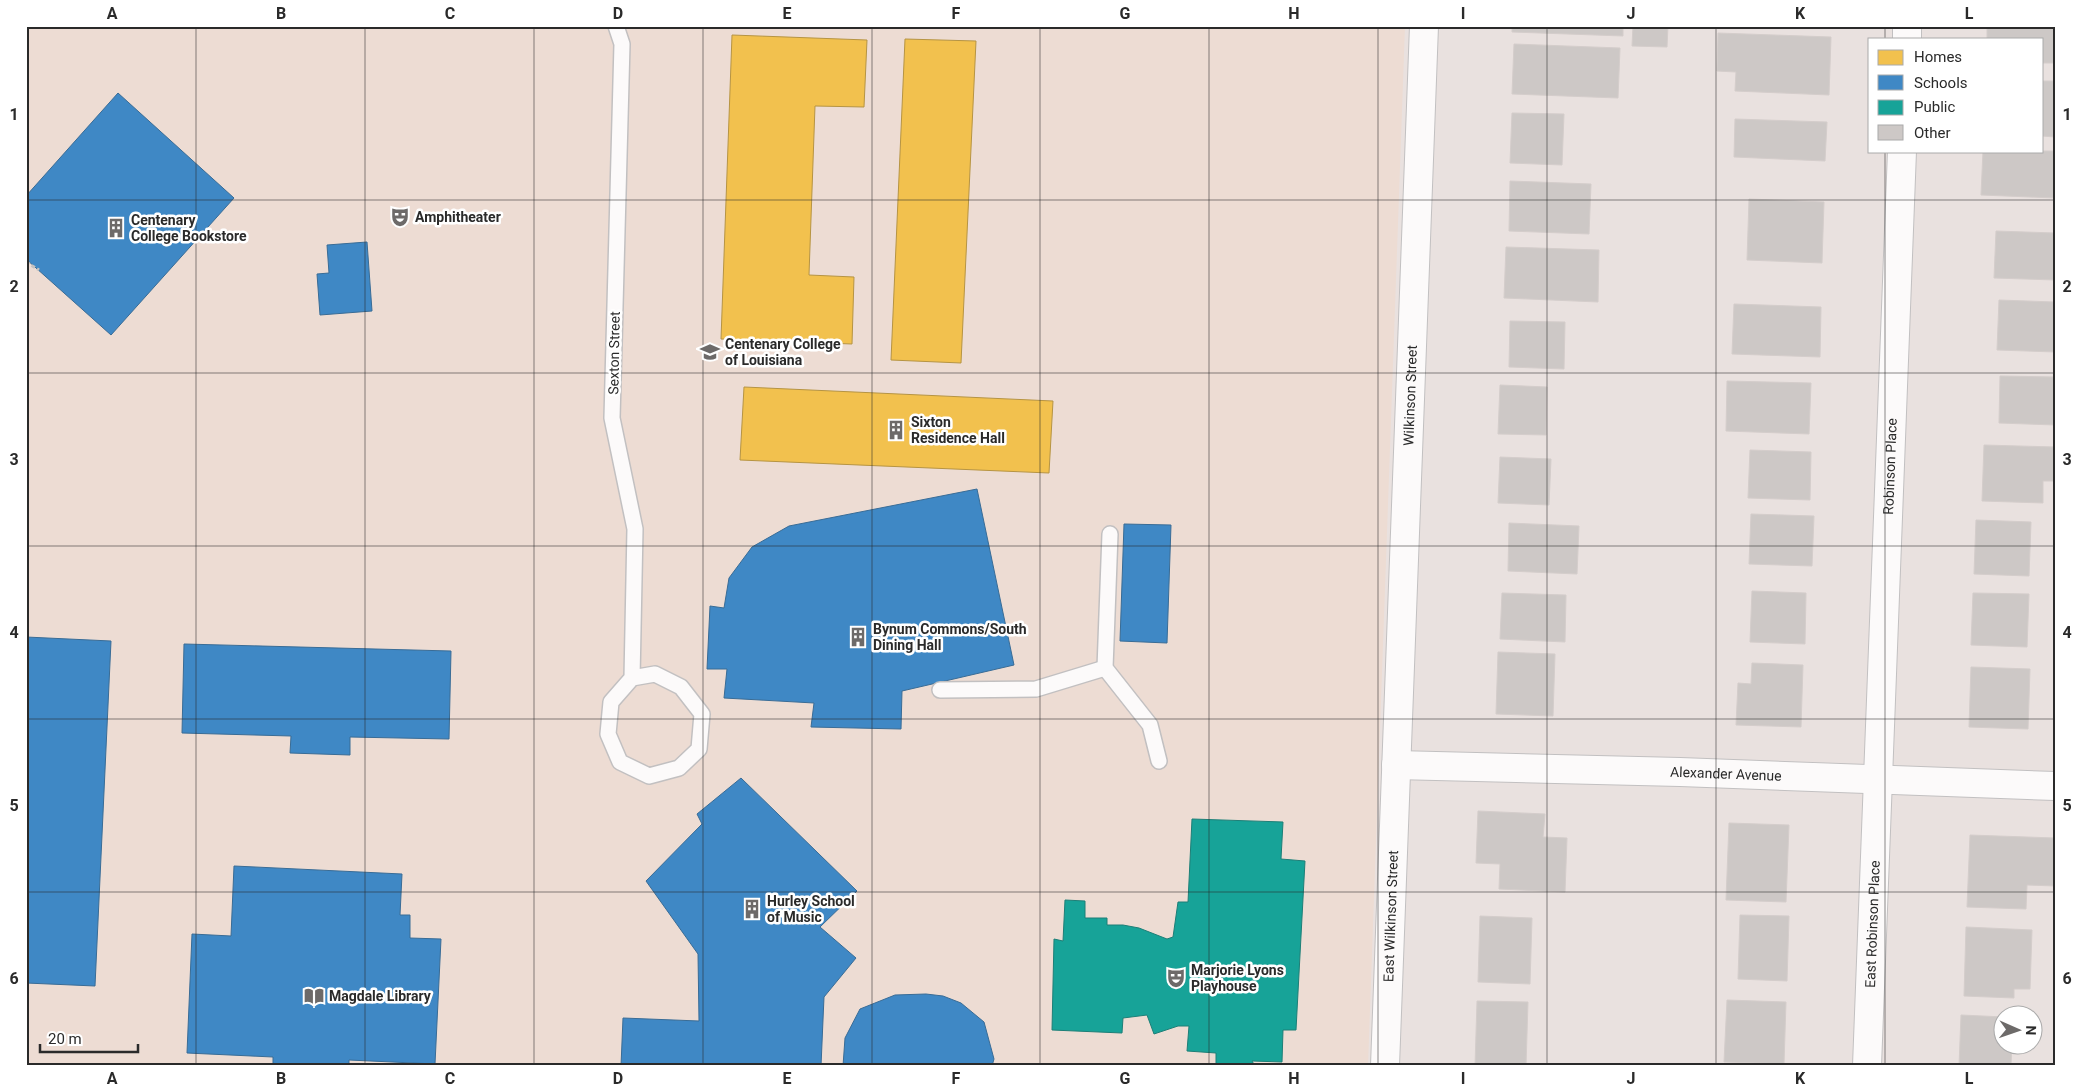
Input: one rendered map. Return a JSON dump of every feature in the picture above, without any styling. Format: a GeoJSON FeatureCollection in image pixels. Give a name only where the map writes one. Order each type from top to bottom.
{"type":"FeatureCollection","features":[{"type":"Feature","properties":{"kind":"street","name":"Wilkinson Street"},"geometry":{"type":"LineString","coordinates":[[1396,765],[1424,26]]}},
{"type":"Feature","properties":{"kind":"street","name":"Robinson Place"},"geometry":{"type":"LineString","coordinates":[[1877,781],[1902,152]]}},
{"type":"Feature","properties":{"kind":"street","name":"Alexander Avenue"},"geometry":{"type":"LineString","coordinates":[[1396,765],[1680,772],[1877,781],[2055,786]]}},
{"type":"Feature","properties":{"kind":"street","name":"East Wilkinson Street"},"geometry":{"type":"LineString","coordinates":[[1385,1066],[1396,765]]}},
{"type":"Feature","properties":{"kind":"street","name":"East Robinson Place"},"geometry":{"type":"LineString","coordinates":[[1867,1066],[1877,781]]}},
{"type":"Feature","properties":{"kind":"lane","name":"Sexton Street"},"geometry":{"type":"LineString","coordinates":[[616,26],[622,44],[612,418],[635,529],[632,678]]}},
{"type":"Feature","properties":{"kind":"lane"},"geometry":{"type":"LineString","coordinates":[[1110,534],[1105,668],[1150,725],[1159,761]]}},
{"type":"Feature","properties":{"kind":"lane"},"geometry":{"type":"LineString","coordinates":[[940,690],[1036,689],[1105,668]]}},
{"type":"Feature","properties":{"kind":"lane"},"geometry":{"type":"LineString","coordinates":[[655,674],[682,686],[702,714],[699,749],[679,768],[649,776],[620,762],[608,734],[611,702],[632,678],[655,674]]}},
{"type":"Feature","properties":{"kind":"path"},"geometry":{"type":"LineString","coordinates":[[26,262],[39,270]]}},
{"type":"Feature","properties":{"kind":"shaded area","name":"Centenary College of Louisiana"},"geometry":{"type":"Polygon","coordinates":[[[26,26],[1405,26],[1368,1066],[26,1066],[26,26]]]}},
{"type":"Feature","properties":{"kind":"building: Homes"},"geometry":{"type":"Polygon","coordinates":[[[732,35],[867,40],[864,107],[815,106],[809,275],[854,277],[852,344],[721,339],[732,35]]]}},
{"type":"Feature","properties":{"kind":"building: Homes"},"geometry":{"type":"Polygon","coordinates":[[[905,39],[976,41],[961,363],[891,360],[905,39]]]}},
{"type":"Feature","properties":{"kind":"building: Homes","name":"Sixton Residence Hall"},"geometry":{"type":"Polygon","coordinates":[[[744,387],[1053,401],[1049,473],[740,460],[744,387]]]}},
{"type":"Feature","properties":{"kind":"building: Schools","name":"Centenary College Bookstore"},"geometry":{"type":"Polygon","coordinates":[[[118,93],[234,198],[111,335],[26,259],[26,196],[118,93]]]}},
{"type":"Feature","properties":{"kind":"building: Schools"},"geometry":{"type":"Polygon","coordinates":[[[367,242],[372,311],[320,315],[317,274],[329,273],[327,245],[367,242]]]}},
{"type":"Feature","properties":{"kind":"building: Schools","name":"Bynum Commons/South Dining Hall"},"geometry":{"type":"Polygon","coordinates":[[[977,489],[1014,665],[902,691],[901,729],[811,727],[814,703],[724,698],[727,669],[707,669],[710,606],[724,608],[729,578],[752,547],[789,526],[977,489]]]}},
{"type":"Feature","properties":{"kind":"building: Schools"},"geometry":{"type":"Polygon","coordinates":[[[1124,524],[1171,525],[1167,643],[1120,641],[1124,524]]]}},
{"type":"Feature","properties":{"kind":"building: Schools"},"geometry":{"type":"Polygon","coordinates":[[[26,637],[111,641],[95,986],[26,983],[26,637]]]}},
{"type":"Feature","properties":{"kind":"building: Schools"},"geometry":{"type":"Polygon","coordinates":[[[184,644],[451,651],[449,739],[350,737],[350,755],[290,753],[291,736],[182,733],[184,644]]]}},
{"type":"Feature","properties":{"kind":"building: Schools","name":"Hurley School of Music"},"geometry":{"type":"Polygon","coordinates":[[[741,778],[857,891],[820,927],[856,958],[824,997],[821,1066],[621,1066],[623,1018],[699,1021],[698,954],[646,881],[702,824],[697,814],[741,778]]]}},
{"type":"Feature","properties":{"kind":"building: Schools","name":"Magdale Library"},"geometry":{"type":"Polygon","coordinates":[[[234,866],[402,874],[400,915],[410,915],[410,938],[441,939],[435,1064],[349,1060],[349,1066],[273,1066],[273,1057],[187,1053],[192,934],[231,936],[234,866]]]}},
{"type":"Feature","properties":{"kind":"building: Schools"},"geometry":{"type":"Polygon","coordinates":[[[926,994],[943,996],[961,1003],[984,1022],[994,1059],[992,1066],[843,1066],[845,1038],[860,1009],[895,995],[926,994]]]}},
{"type":"Feature","properties":{"kind":"building: Public","name":"Marjorie Lyons Playhouse"},"geometry":{"type":"Polygon","coordinates":[[[1192,819],[1283,822],[1281,859],[1305,861],[1296,1030],[1283,1030],[1282,1062],[1252,1061],[1255,1066],[1216,1066],[1216,1053],[1187,1051],[1189,1026],[1178,1026],[1154,1034],[1147,1015],[1123,1018],[1122,1033],[1052,1030],[1054,939],[1063,941],[1065,900],[1085,901],[1085,918],[1107,918],[1107,925],[1139,928],[1167,939],[1173,937],[1178,902],[1188,902],[1192,819]]]}},
{"type":"Feature","properties":{"kind":"building: Other"},"geometry":{"type":"Polygon","coordinates":[[[1512,26],[1623,26],[1623,36],[1512,32],[1512,26]]]}},
{"type":"Feature","properties":{"kind":"building: Other"},"geometry":{"type":"Polygon","coordinates":[[[1633,26],[1668,26],[1667,47],[1632,46],[1633,26]]]}},
{"type":"Feature","properties":{"kind":"building: Other"},"geometry":{"type":"Polygon","coordinates":[[[1987,26],[2055,26],[2055,63],[2044,63],[2044,38],[1987,38],[1987,26]]]}},
{"type":"Feature","properties":{"kind":"building: Other"},"geometry":{"type":"Polygon","coordinates":[[[1718,33],[1831,37],[1829,95],[1735,91],[1736,72],[1717,71],[1718,33]]]}},
{"type":"Feature","properties":{"kind":"building: Other"},"geometry":{"type":"Polygon","coordinates":[[[1514,44],[1620,48],[1618,98],[1512,94],[1514,44]]]}},
{"type":"Feature","properties":{"kind":"building: Other"},"geometry":{"type":"Polygon","coordinates":[[[2044,81],[2055,81],[2055,137],[2044,136],[2044,81]]]}},
{"type":"Feature","properties":{"kind":"building: Other"},"geometry":{"type":"Polygon","coordinates":[[[1512,113],[1564,114],[1562,165],[1510,163],[1512,113]]]}},
{"type":"Feature","properties":{"kind":"building: Other"},"geometry":{"type":"Polygon","coordinates":[[[1735,119],[1827,122],[1825,161],[1734,157],[1735,119]]]}},
{"type":"Feature","properties":{"kind":"building: Other"},"geometry":{"type":"Polygon","coordinates":[[[2055,151],[2055,198],[1981,195],[1983,152],[2055,151]]]}},
{"type":"Feature","properties":{"kind":"building: Other"},"geometry":{"type":"Polygon","coordinates":[[[1510,181],[1591,184],[1589,234],[1509,231],[1510,181]]]}},
{"type":"Feature","properties":{"kind":"building: Other"},"geometry":{"type":"Polygon","coordinates":[[[1749,199],[1824,202],[1822,263],[1747,260],[1749,199]]]}},
{"type":"Feature","properties":{"kind":"building: Other"},"geometry":{"type":"Polygon","coordinates":[[[1996,231],[2055,233],[2055,280],[1994,278],[1996,231]]]}},
{"type":"Feature","properties":{"kind":"building: Other"},"geometry":{"type":"Polygon","coordinates":[[[1506,247],[1599,250],[1598,302],[1504,298],[1506,247]]]}},
{"type":"Feature","properties":{"kind":"building: Other"},"geometry":{"type":"Polygon","coordinates":[[[1999,300],[2055,302],[2055,352],[1997,350],[1999,300]]]}},
{"type":"Feature","properties":{"kind":"building: Other"},"geometry":{"type":"Polygon","coordinates":[[[1734,304],[1821,307],[1820,357],[1732,354],[1734,304]]]}},
{"type":"Feature","properties":{"kind":"building: Other"},"geometry":{"type":"Polygon","coordinates":[[[1510,321],[1565,322],[1564,369],[1509,367],[1510,321]]]}},
{"type":"Feature","properties":{"kind":"building: Other"},"geometry":{"type":"Polygon","coordinates":[[[2000,376],[2055,377],[2055,425],[1999,423],[2000,376]]]}},
{"type":"Feature","properties":{"kind":"building: Other"},"geometry":{"type":"Polygon","coordinates":[[[1727,381],[1811,383],[1809,434],[1726,431],[1727,381]]]}},
{"type":"Feature","properties":{"kind":"building: Other"},"geometry":{"type":"Polygon","coordinates":[[[1500,385],[1547,387],[1546,435],[1498,434],[1500,385]]]}},
{"type":"Feature","properties":{"kind":"building: Other"},"geometry":{"type":"Polygon","coordinates":[[[1984,445],[2055,447],[2055,481],[2043,481],[2043,503],[1982,501],[1984,445]]]}},
{"type":"Feature","properties":{"kind":"building: Other"},"geometry":{"type":"Polygon","coordinates":[[[1750,450],[1811,452],[1810,500],[1748,498],[1750,450]]]}},
{"type":"Feature","properties":{"kind":"building: Other"},"geometry":{"type":"Polygon","coordinates":[[[1500,457],[1551,459],[1549,505],[1498,503],[1500,457]]]}},
{"type":"Feature","properties":{"kind":"building: Other"},"geometry":{"type":"Polygon","coordinates":[[[1751,514],[1814,516],[1812,566],[1749,564],[1751,514]]]}},
{"type":"Feature","properties":{"kind":"building: Other"},"geometry":{"type":"Polygon","coordinates":[[[1976,520],[2031,522],[2029,576],[1974,574],[1976,520]]]}},
{"type":"Feature","properties":{"kind":"building: Other"},"geometry":{"type":"Polygon","coordinates":[[[1509,523],[1579,526],[1577,574],[1508,571],[1509,523]]]}},
{"type":"Feature","properties":{"kind":"building: Other"},"geometry":{"type":"Polygon","coordinates":[[[1752,591],[1806,593],[1805,644],[1750,642],[1752,591]]]}},
{"type":"Feature","properties":{"kind":"building: Other"},"geometry":{"type":"Polygon","coordinates":[[[1502,593],[1566,595],[1565,642],[1500,639],[1502,593]]]}},
{"type":"Feature","properties":{"kind":"building: Other"},"geometry":{"type":"Polygon","coordinates":[[[1973,593],[2029,594],[2027,647],[1971,645],[1973,593]]]}},
{"type":"Feature","properties":{"kind":"building: Other"},"geometry":{"type":"Polygon","coordinates":[[[1498,652],[1555,654],[1553,716],[1496,714],[1498,652]]]}},
{"type":"Feature","properties":{"kind":"building: Other"},"geometry":{"type":"Polygon","coordinates":[[[1752,663],[1803,665],[1801,727],[1736,725],[1738,683],[1751,684],[1752,663]]]}},
{"type":"Feature","properties":{"kind":"building: Other"},"geometry":{"type":"Polygon","coordinates":[[[1971,667],[2030,669],[2028,729],[1969,727],[1971,667]]]}},
{"type":"Feature","properties":{"kind":"building: Other"},"geometry":{"type":"Polygon","coordinates":[[[1478,811],[1545,814],[1543,837],[1567,838],[1565,892],[1499,889],[1500,864],[1476,863],[1478,811]]]}},
{"type":"Feature","properties":{"kind":"building: Other"},"geometry":{"type":"Polygon","coordinates":[[[1729,823],[1789,825],[1786,902],[1726,900],[1729,823]]]}},
{"type":"Feature","properties":{"kind":"building: Other"},"geometry":{"type":"Polygon","coordinates":[[[1970,835],[2055,838],[2055,886],[2027,885],[2026,909],[1967,907],[1970,835]]]}},
{"type":"Feature","properties":{"kind":"building: Other"},"geometry":{"type":"Polygon","coordinates":[[[1740,915],[1789,916],[1787,981],[1738,979],[1740,915]]]}},
{"type":"Feature","properties":{"kind":"building: Other"},"geometry":{"type":"Polygon","coordinates":[[[1480,916],[1532,918],[1530,984],[1478,982],[1480,916]]]}},
{"type":"Feature","properties":{"kind":"building: Other"},"geometry":{"type":"Polygon","coordinates":[[[1966,927],[2032,930],[2030,989],[2014,989],[2014,998],[1964,996],[1966,927]]]}},
{"type":"Feature","properties":{"kind":"building: Other"},"geometry":{"type":"Polygon","coordinates":[[[1727,1000],[1786,1002],[1784,1064],[1724,1062],[1727,1000]]]}},
{"type":"Feature","properties":{"kind":"building: Other"},"geometry":{"type":"Polygon","coordinates":[[[1477,1001],[1528,1002],[1526,1066],[1475,1066],[1477,1001]]]}},
{"type":"Feature","properties":{"kind":"building: Other"},"geometry":{"type":"Polygon","coordinates":[[[1961,1015],[1994,1017],[1994,1054],[2012,1054],[2011,1064],[2030,1066],[1959,1066],[1961,1015]]]}},
{"type":"Feature","properties":{"kind":"place","name":"Amphitheater"},"geometry":{"type":"Point","coordinates":[400,217]}},
{"type":"Feature","properties":{"kind":"place","name":"Centenary College Bookstore"},"geometry":{"type":"Point","coordinates":[116,228]}},
{"type":"Feature","properties":{"kind":"place","name":"Centenary College of Louisiana"},"geometry":{"type":"Point","coordinates":[710,352]}},
{"type":"Feature","properties":{"kind":"place","name":"Sixton Residence Hall"},"geometry":{"type":"Point","coordinates":[896,430]}},
{"type":"Feature","properties":{"kind":"place","name":"Bynum Commons/South Dining Hall"},"geometry":{"type":"Point","coordinates":[858,637]}},
{"type":"Feature","properties":{"kind":"place","name":"Hurley School of Music"},"geometry":{"type":"Point","coordinates":[752,909]}},
{"type":"Feature","properties":{"kind":"place","name":"Marjorie Lyons Playhouse"},"geometry":{"type":"Point","coordinates":[1176,978]}},
{"type":"Feature","properties":{"kind":"place","name":"Magdale Library"},"geometry":{"type":"Point","coordinates":[314,996]}}]}
